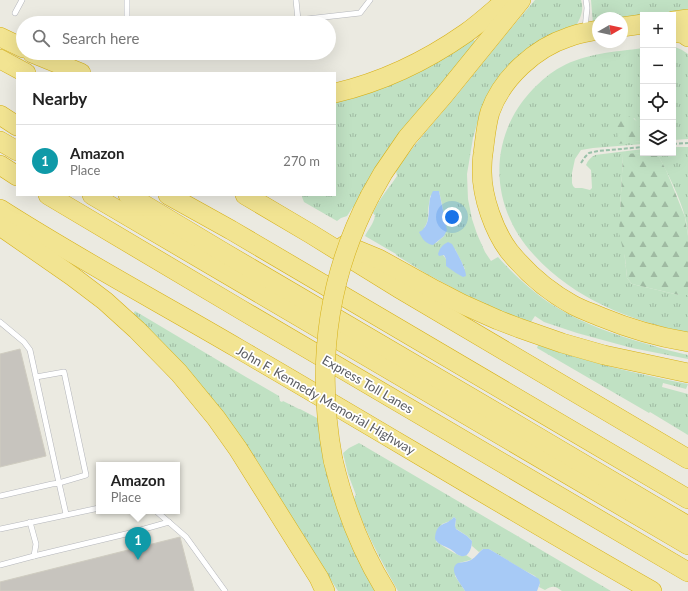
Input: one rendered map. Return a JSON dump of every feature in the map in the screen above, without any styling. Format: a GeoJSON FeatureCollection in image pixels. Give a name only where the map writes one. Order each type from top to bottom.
{"type":"FeatureCollection","features":[{"type":"Feature","properties":{"kind":"highway"},"geometry":{"type":"LineString","coordinates":[[336,93],[381,79],[435,53],[467,32],[506,0]]}},
{"type":"Feature","properties":{"kind":"highway"},"geometry":{"type":"LineString","coordinates":[[386,591],[365,553],[352,522],[333,460],[327,421],[325,362],[327,333],[334,292],[355,226],[386,167],[407,138],[521,0]]}},
{"type":"Feature","properties":{"kind":"highway"},"geometry":{"type":"LineString","coordinates":[[676,21],[688,19]]}},
{"type":"Feature","properties":{"kind":"highway"},"geometry":{"type":"LineString","coordinates":[[628,26],[640,24]]}},
{"type":"Feature","properties":{"kind":"highway"},"geometry":{"type":"LineString","coordinates":[[676,33],[684,34],[688,37]]}},
{"type":"Feature","properties":{"kind":"highway"},"geometry":{"type":"LineString","coordinates":[[628,35],[640,34]]}},
{"type":"Feature","properties":{"kind":"highway"},"geometry":{"type":"LineString","coordinates":[[591,35],[567,37],[538,53],[526,61],[507,82],[496,98],[491,110],[486,131],[483,153],[482,172],[484,192],[489,212],[503,243],[522,265],[547,288],[574,305],[613,322],[663,338],[688,342]]}},
{"type":"Feature","properties":{"kind":"highway"},"geometry":{"type":"LineString","coordinates":[[0,37],[16,45]]}},
{"type":"Feature","properties":{"kind":"highway"},"geometry":{"type":"LineString","coordinates":[[0,59],[24,72]]}},
{"type":"Feature","properties":{"kind":"highway"},"geometry":{"type":"LineString","coordinates":[[49,60],[79,72]]}},
{"type":"Feature","properties":{"kind":"highway"},"geometry":{"type":"LineString","coordinates":[[0,102],[16,110]]}},
{"type":"Feature","properties":{"kind":"highway"},"geometry":{"type":"LineString","coordinates":[[0,115],[16,125]]}},
{"type":"Feature","properties":{"kind":"highway"},"geometry":{"type":"LineString","coordinates":[[0,141],[16,150]]}},
{"type":"Feature","properties":{"kind":"highway"},"geometry":{"type":"LineString","coordinates":[[0,165],[16,175]]}},
{"type":"Feature","properties":{"kind":"highway","name":"Express Toll Lanes"},"geometry":{"type":"LineString","coordinates":[[50,196],[688,572]]}},
{"type":"Feature","properties":{"kind":"highway"},"geometry":{"type":"LineString","coordinates":[[94,196],[682,533]]}},
{"type":"Feature","properties":{"kind":"highway"},"geometry":{"type":"LineString","coordinates":[[130,196],[229,256],[522,427],[682,533]]}},
{"type":"Feature","properties":{"kind":"highway"},"geometry":{"type":"LineString","coordinates":[[170,196],[244,238],[688,499]]}},
{"type":"Feature","properties":{"kind":"highway"},"geometry":{"type":"LineString","coordinates":[[247,196],[400,289],[688,459]]}},
{"type":"Feature","properties":{"kind":"highway","name":"John F. Kennedy Memorial Highway"},"geometry":{"type":"LineString","coordinates":[[0,209],[40,234],[237,347],[652,591]]}},
{"type":"Feature","properties":{"kind":"highway"},"geometry":{"type":"LineString","coordinates":[[0,226],[72,276],[109,304],[144,336],[179,373],[208,408],[234,444],[324,587]]}},
{"type":"Feature","properties":{"kind":"highway"},"geometry":{"type":"LineString","coordinates":[[311,234],[339,242],[365,252],[462,304],[519,328],[562,343],[604,355],[688,373]]}},
{"type":"Feature","properties":{"kind":"lane"},"geometry":{"type":"LineString","coordinates":[[15,13],[22,0]]}},
{"type":"Feature","properties":{"kind":"lane"},"geometry":{"type":"LineString","coordinates":[[127,16],[128,0]]}},
{"type":"Feature","properties":{"kind":"lane"},"geometry":{"type":"LineString","coordinates":[[296,0],[298,16]]}},
{"type":"Feature","properties":{"kind":"lane"},"geometry":{"type":"LineString","coordinates":[[333,16],[360,13],[370,0]]}},
{"type":"Feature","properties":{"kind":"lane"},"geometry":{"type":"LineString","coordinates":[[586,0],[591,35]]}},
{"type":"Feature","properties":{"kind":"lane"},"geometry":{"type":"LineString","coordinates":[[0,322],[24,342],[30,350],[66,514]]}},
{"type":"Feature","properties":{"kind":"lane"},"geometry":{"type":"LineString","coordinates":[[0,496],[59,483],[86,475],[64,372],[36,377]]}},
{"type":"Feature","properties":{"kind":"lane"},"geometry":{"type":"LineString","coordinates":[[0,529],[96,509]]}},
{"type":"Feature","properties":{"kind":"lane"},"geometry":{"type":"LineString","coordinates":[[160,514],[186,537],[225,591]]}},
{"type":"Feature","properties":{"kind":"lane"},"geometry":{"type":"LineString","coordinates":[[30,522],[36,544],[34,556]]}},
{"type":"Feature","properties":{"kind":"lane"},"geometry":{"type":"LineString","coordinates":[[0,565],[170,522]]}},
{"type":"Feature","properties":{"kind":"path"},"geometry":{"type":"LineString","coordinates":[[676,144],[688,142]]}},
{"type":"Feature","properties":{"kind":"path"},"geometry":{"type":"LineString","coordinates":[[581,162],[589,153],[640,147]]}},
{"type":"Feature","properties":{"kind":"green space"},"geometry":{"type":"Polygon","coordinates":[[[535,0],[581,0],[582,13],[576,26],[479,117],[473,138],[467,174],[468,199],[477,234],[491,261],[498,257],[518,277],[548,302],[589,324],[635,341],[688,355],[688,359],[632,348],[577,333],[544,322],[535,316],[531,322],[545,331],[466,295],[425,273],[365,236],[373,221],[375,215],[373,213],[375,208],[397,176],[396,171],[403,161],[425,132],[535,0]],[[439,191],[430,196],[428,220],[424,228],[436,243],[444,236],[446,223],[439,191]],[[455,249],[443,255],[446,259],[446,266],[465,269],[455,249]]]}},
{"type":"Feature","properties":{"kind":"green space"},"geometry":{"type":"Polygon","coordinates":[[[591,0],[688,0],[688,13],[676,14],[676,12],[640,12],[640,15],[628,17],[628,12],[592,12],[591,0]]]}},
{"type":"Feature","properties":{"kind":"green space"},"geometry":{"type":"Polygon","coordinates":[[[471,37],[477,43],[357,206],[353,207],[347,216],[337,221],[304,202],[302,197],[336,196],[336,99],[471,37]]]}},
{"type":"Feature","properties":{"kind":"green space"},"geometry":{"type":"Polygon","coordinates":[[[676,47],[688,54],[688,139],[676,140],[676,47]]]}},
{"type":"Feature","properties":{"kind":"green space"},"geometry":{"type":"Polygon","coordinates":[[[640,48],[640,125],[634,118],[618,143],[640,141],[640,144],[581,150],[575,159],[572,173],[572,183],[575,188],[590,190],[592,188],[591,170],[586,165],[595,155],[640,149],[640,153],[623,155],[620,212],[627,278],[632,284],[679,295],[688,295],[688,333],[645,322],[605,306],[585,296],[550,271],[534,255],[519,236],[508,216],[502,194],[499,172],[501,150],[507,128],[518,108],[533,89],[554,71],[571,62],[601,54],[640,48]]]}},
{"type":"Feature","properties":{"kind":"green space"},"geometry":{"type":"Polygon","coordinates":[[[624,114],[636,120],[640,124],[640,141],[618,144],[617,126],[619,117],[624,114]]]}},
{"type":"Feature","properties":{"kind":"green space"},"geometry":{"type":"Polygon","coordinates":[[[676,147],[688,147],[688,236],[686,219],[669,176],[659,156],[676,156],[676,147]]]}},
{"type":"Feature","properties":{"kind":"green space"},"geometry":{"type":"Polygon","coordinates":[[[640,153],[640,156],[659,156],[666,170],[685,217],[688,236],[688,295],[679,295],[632,284],[627,278],[625,258],[619,233],[623,154],[640,153]]]}},
{"type":"Feature","properties":{"kind":"green space"},"geometry":{"type":"Polygon","coordinates":[[[135,311],[279,396],[280,401],[283,401],[319,419],[378,591],[338,591],[312,551],[133,314],[135,311]]]}},
{"type":"Feature","properties":{"kind":"green space"},"geometry":{"type":"Polygon","coordinates":[[[538,345],[613,367],[688,384],[686,389],[663,383],[662,387],[688,394],[688,435],[537,348],[538,345]]]}},
{"type":"Feature","properties":{"kind":"green space"},"geometry":{"type":"Polygon","coordinates":[[[359,443],[611,591],[562,591],[554,587],[550,587],[545,590],[539,587],[540,583],[535,576],[489,549],[483,549],[479,552],[472,546],[472,541],[467,536],[455,528],[456,519],[454,517],[450,521],[442,524],[436,541],[461,556],[466,555],[472,559],[459,563],[455,576],[465,591],[398,591],[363,523],[354,499],[356,495],[348,474],[343,453],[359,443]]]}},
{"type":"Feature","properties":{"kind":"water"},"geometry":{"type":"Polygon","coordinates":[[[433,191],[439,191],[447,230],[444,236],[433,245],[424,241],[419,232],[426,225],[428,220],[430,200],[433,191]]]}},
{"type":"Feature","properties":{"kind":"water"},"geometry":{"type":"Polygon","coordinates":[[[448,242],[452,244],[458,255],[466,276],[463,277],[446,266],[446,259],[444,255],[439,256],[438,254],[440,248],[448,242]]]}},
{"type":"Feature","properties":{"kind":"water"},"geometry":{"type":"Polygon","coordinates":[[[454,517],[456,519],[456,529],[472,541],[470,552],[464,556],[458,555],[435,539],[437,529],[454,517]]]}},
{"type":"Feature","properties":{"kind":"water"},"geometry":{"type":"Polygon","coordinates":[[[483,549],[489,549],[539,579],[540,583],[537,591],[465,591],[454,573],[455,566],[458,563],[471,560],[483,549]]]}},
{"type":"Feature","properties":{"kind":"building"},"geometry":{"type":"Polygon","coordinates":[[[20,349],[46,456],[0,467],[0,354],[20,349]]]}},
{"type":"Feature","properties":{"kind":"building"},"geometry":{"type":"Polygon","coordinates":[[[180,537],[194,591],[0,591],[0,582],[180,537]]]}},
{"type":"Feature","properties":{"kind":"place","name":"Amazon"},"geometry":{"type":"Point","coordinates":[138,560]}}]}
